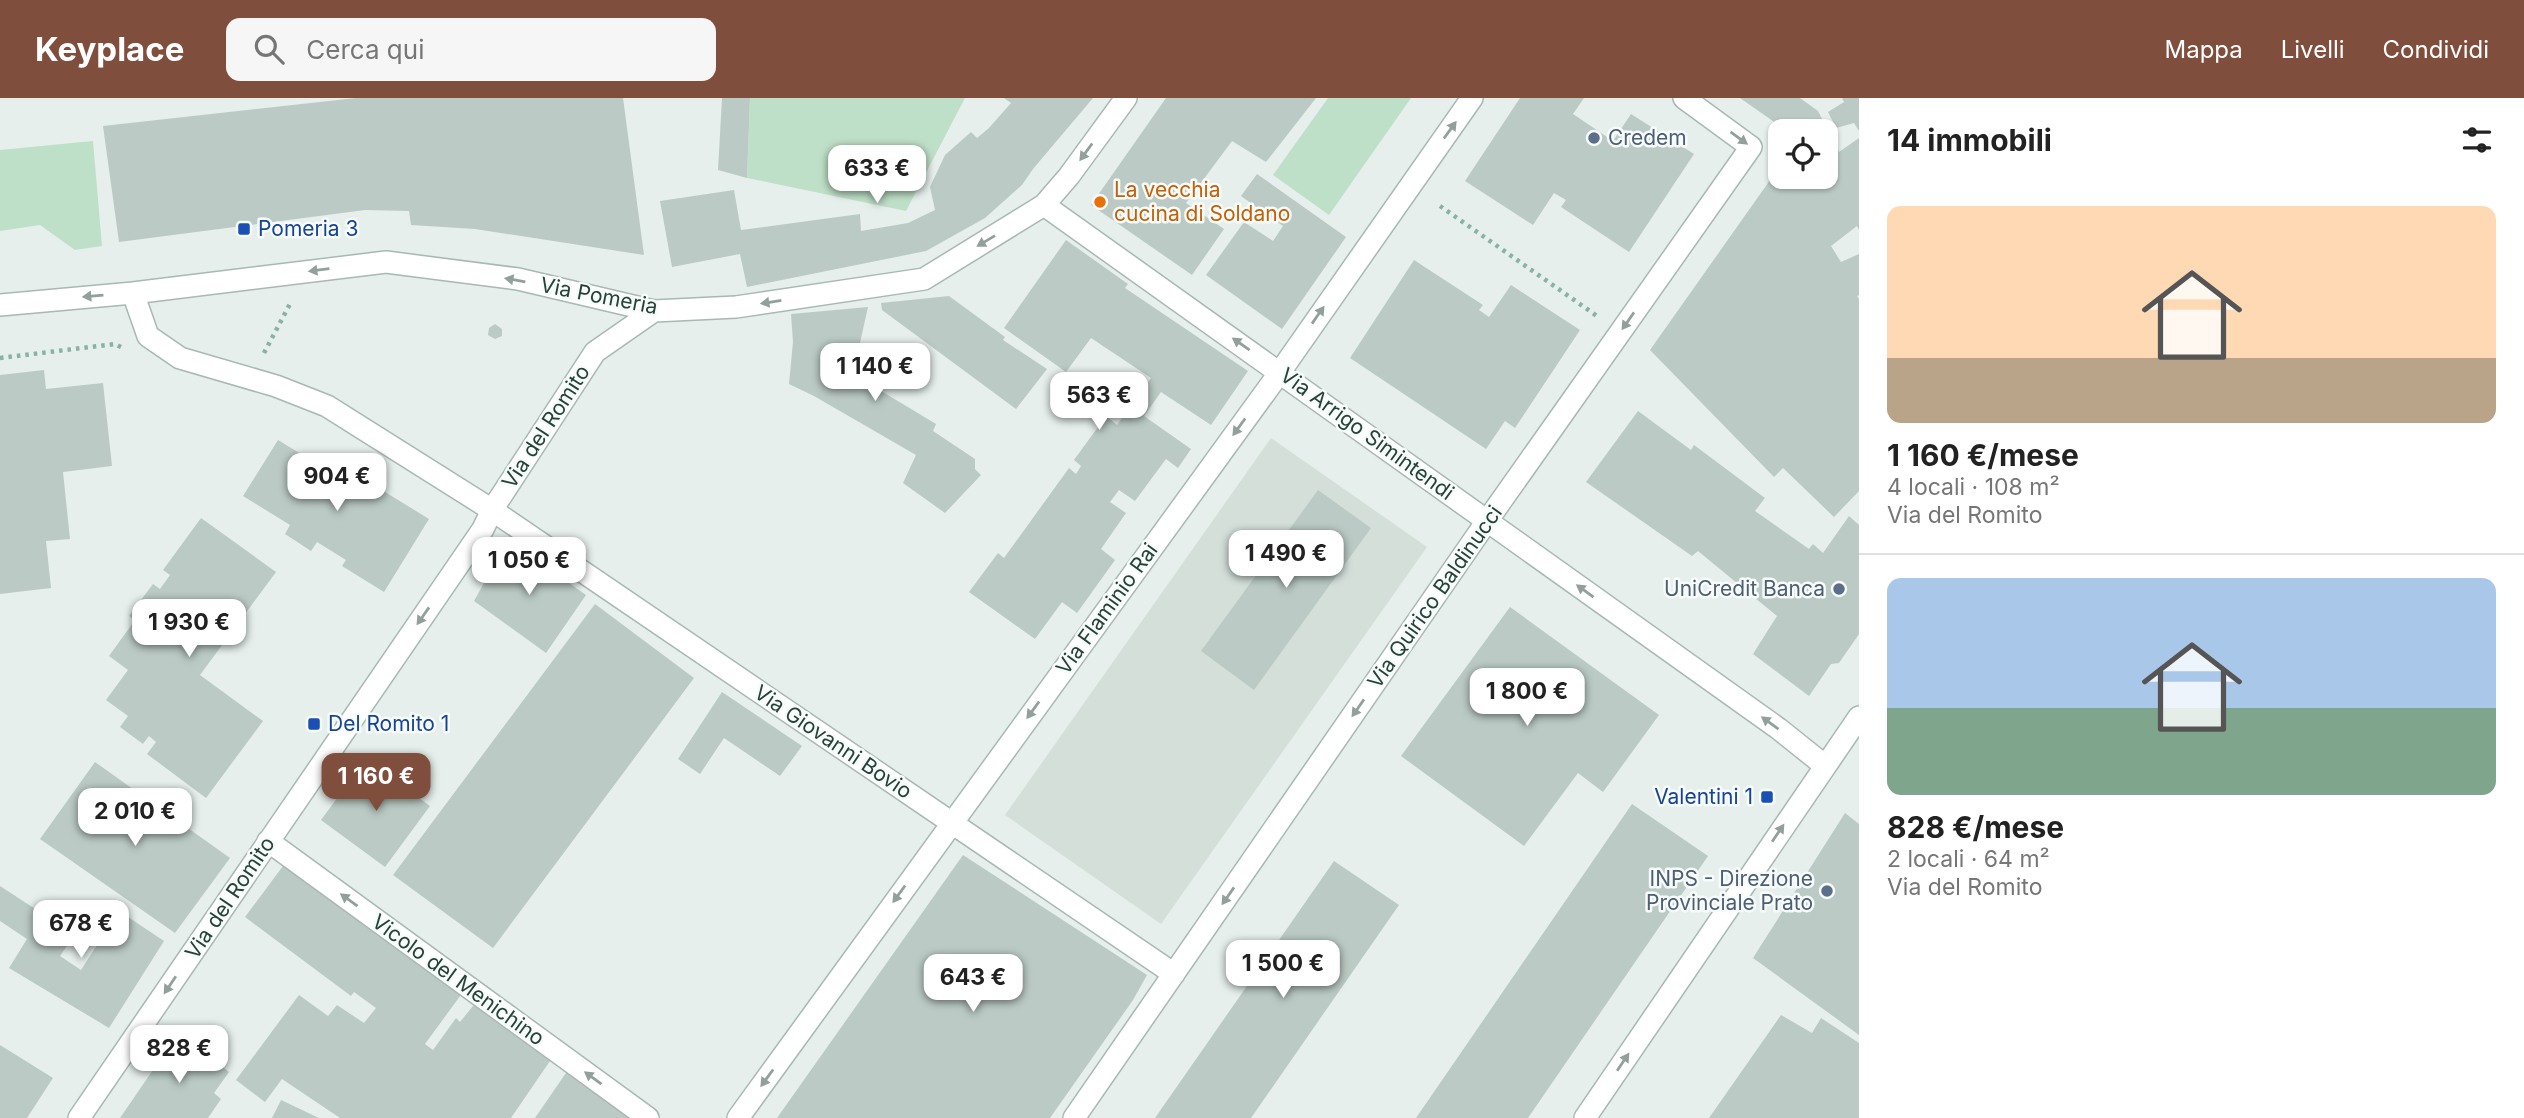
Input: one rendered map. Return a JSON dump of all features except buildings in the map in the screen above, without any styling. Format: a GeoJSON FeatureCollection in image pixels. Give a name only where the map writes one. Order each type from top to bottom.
{"type":"FeatureCollection","features":[{"type":"Feature","properties":{"kind":"street","name":"Via Pomeria"},"geometry":{"type":"LineString","coordinates":[[0,305],[133,293],[386,262],[518,279],[654,311],[736,307],[924,279],[1044,205],[1069,176],[1126,98]]}},
{"type":"Feature","properties":{"kind":"street","name":"Via Flaminio Rai"},"geometry":{"type":"LineString","coordinates":[[738,1118],[1280,372],[1472,98]]}},
{"type":"Feature","properties":{"kind":"street","name":"Via Quirico Baldinucci"},"geometry":{"type":"LineString","coordinates":[[1074,1118],[1487,521],[1751,147],[1684,98]]}},
{"type":"Feature","properties":{"kind":"street","name":"Via Arrigo Simintendi"},"geometry":{"type":"LineString","coordinates":[[1044,205],[1779,729],[1824,765]]}},
{"type":"Feature","properties":{"kind":"street","name":"Via Giovanni Bovio"},"geometry":{"type":"LineString","coordinates":[[133,293],[148,336],[180,358],[251,378],[327,406],[492,510],[1174,974]]}},
{"type":"Feature","properties":{"kind":"street","name":"Via del Romito"},"geometry":{"type":"LineString","coordinates":[[79,1118],[475,540],[595,352],[654,311]]}},
{"type":"Feature","properties":{"kind":"street"},"geometry":{"type":"LineString","coordinates":[[1585,1118],[1859,717]]}},
{"type":"Feature","properties":{"kind":"street","name":"Vicolo del Menichino"},"geometry":{"type":"LineString","coordinates":[[268,841],[648,1118]]}},
{"type":"Feature","properties":{"kind":"path"},"geometry":{"type":"LineString","coordinates":[[1440,206],[1621,332]]}},
{"type":"Feature","properties":{"kind":"path"},"geometry":{"type":"LineString","coordinates":[[251,378],[293,300],[289,274]]}},
{"type":"Feature","properties":{"kind":"path"},"geometry":{"type":"LineString","coordinates":[[0,358],[115,344],[125,350]]}},
{"type":"Feature","properties":{"kind":"shaded area"},"geometry":{"type":"Polygon","coordinates":[[[1271,438],[1427,547],[1161,924],[1005,815],[1271,438]]]}},
{"type":"Feature","properties":{"kind":"green space"},"geometry":{"type":"Polygon","coordinates":[[[750,98],[965,98],[906,211],[747,178],[750,98]]]}},
{"type":"Feature","properties":{"kind":"green space"},"geometry":{"type":"Polygon","coordinates":[[[1328,98],[1411,98],[1329,215],[1273,175],[1328,98]]]}},
{"type":"Feature","properties":{"kind":"green space"},"geometry":{"type":"Polygon","coordinates":[[[93,141],[102,246],[75,250],[40,225],[0,231],[0,150],[93,141]]]}},
{"type":"Feature","properties":{"kind":"place","name":"Credem"},"geometry":{"type":"Point","coordinates":[1594,138]}},
{"type":"Feature","properties":{"kind":"place","name":"La vecchia cucina di Soldano"},"geometry":{"type":"Point","coordinates":[1100,202]}},
{"type":"Feature","properties":{"kind":"place","name":"Pomeria 3"},"geometry":{"type":"Point","coordinates":[244,229]}},
{"type":"Feature","properties":{"kind":"place","name":"UniCredit Banca"},"geometry":{"type":"Point","coordinates":[1839,589]}},
{"type":"Feature","properties":{"kind":"place","name":"Del Romito 1"},"geometry":{"type":"Point","coordinates":[314,724]}},
{"type":"Feature","properties":{"kind":"place","name":"Valentini 1"},"geometry":{"type":"Point","coordinates":[1767,797]}},
{"type":"Feature","properties":{"kind":"place","name":"INPS - Direzione Provinciale Prato"},"geometry":{"type":"Point","coordinates":[1827,891]}}]}
